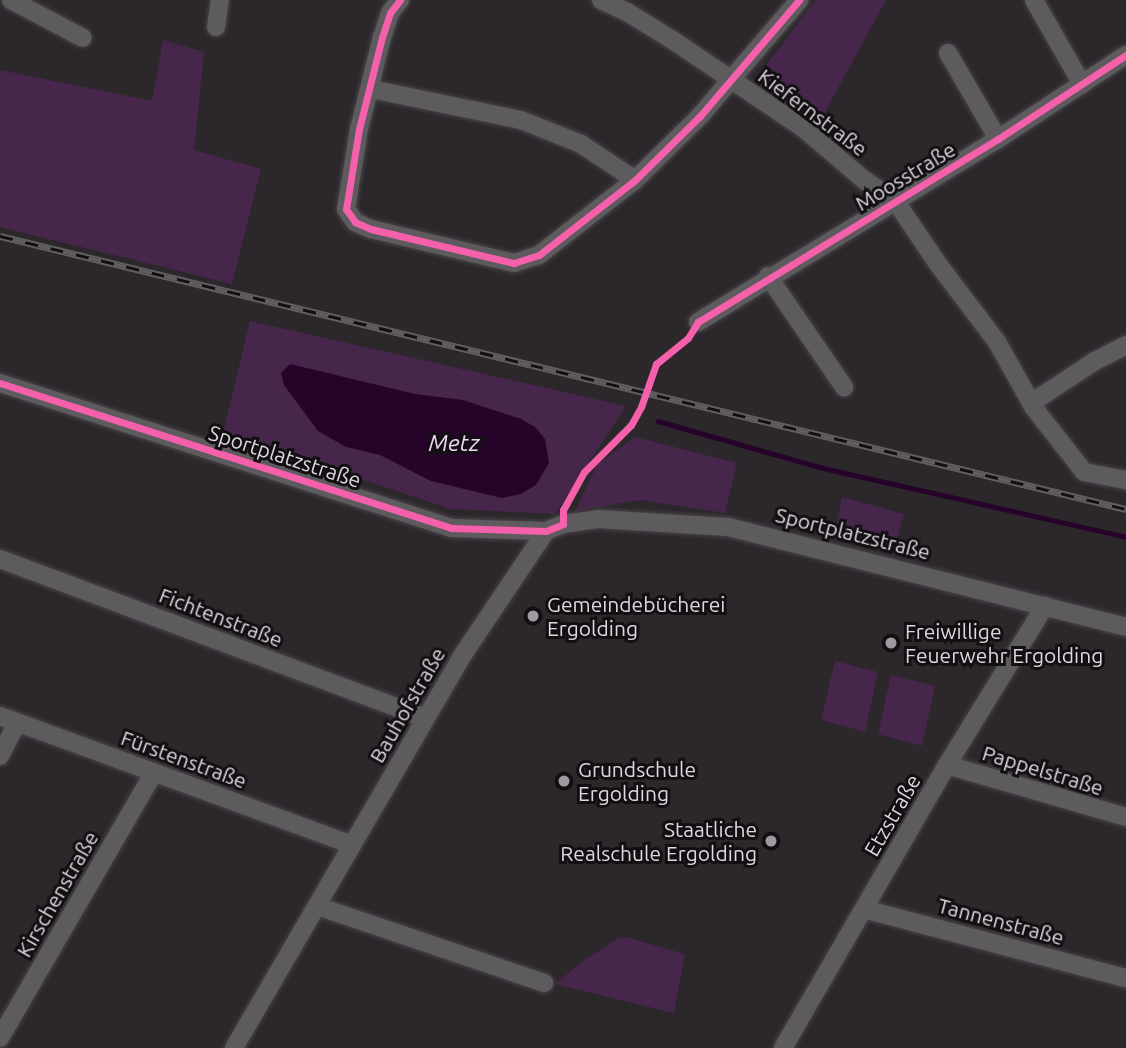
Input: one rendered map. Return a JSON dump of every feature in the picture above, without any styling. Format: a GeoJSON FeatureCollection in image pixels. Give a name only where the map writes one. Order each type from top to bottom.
{"type":"FeatureCollection","features":[{"type":"Feature","properties":{"kind":"street"},"geometry":{"type":"LineString","coordinates":[[11,0],[83,38]]}},
{"type":"Feature","properties":{"kind":"street"},"geometry":{"type":"LineString","coordinates":[[216,27],[220,0]]}},
{"type":"Feature","properties":{"kind":"street"},"geometry":{"type":"LineString","coordinates":[[400,0],[390,13],[382,37],[359,129],[346,209],[355,222],[372,229],[514,263],[526,261],[578,226],[635,180],[673,144],[799,0]]}},
{"type":"Feature","properties":{"kind":"street","name":"Kiefernstraße"},"geometry":{"type":"LineString","coordinates":[[601,0],[627,12],[803,128],[896,202],[937,264],[997,342],[1031,403],[1084,472],[1126,480]]}},
{"type":"Feature","properties":{"kind":"street"},"geometry":{"type":"LineString","coordinates":[[1034,0],[1082,84]]}},
{"type":"Feature","properties":{"kind":"street"},"geometry":{"type":"LineString","coordinates":[[948,53],[998,139]]}},
{"type":"Feature","properties":{"kind":"street","name":"Moosstraße"},"geometry":{"type":"LineString","coordinates":[[698,322],[768,276],[998,139],[1126,55]]}},
{"type":"Feature","properties":{"kind":"street"},"geometry":{"type":"LineString","coordinates":[[371,89],[521,120],[580,144],[635,180]]}},
{"type":"Feature","properties":{"kind":"street"},"geometry":{"type":"LineString","coordinates":[[768,276],[844,387]]}},
{"type":"Feature","properties":{"kind":"street"},"geometry":{"type":"LineString","coordinates":[[1031,403],[1126,345]]}},
{"type":"Feature","properties":{"kind":"street","name":"Sportplatzstraße"},"geometry":{"type":"LineString","coordinates":[[0,383],[451,528],[546,531],[563,524],[598,519],[727,527],[1126,627]]}},
{"type":"Feature","properties":{"kind":"street","name":"Bauhofstraße"},"geometry":{"type":"LineString","coordinates":[[236,1046],[464,653],[546,531]]}},
{"type":"Feature","properties":{"kind":"street","name":"Fichtenstraße"},"geometry":{"type":"LineString","coordinates":[[0,559],[425,719]]}},
{"type":"Feature","properties":{"kind":"street","name":"Etzstraße"},"geometry":{"type":"LineString","coordinates":[[783,1048],[947,765],[1045,606]]}},
{"type":"Feature","properties":{"kind":"street"},"geometry":{"type":"LineString","coordinates":[[0,756],[8,719]]}},
{"type":"Feature","properties":{"kind":"street","name":"Fürstenstraße"},"geometry":{"type":"LineString","coordinates":[[8,719],[352,845]]}},
{"type":"Feature","properties":{"kind":"street","name":"Pappelstraße"},"geometry":{"type":"LineString","coordinates":[[947,765],[1126,817]]}},
{"type":"Feature","properties":{"kind":"street","name":"Kirschenstraße"},"geometry":{"type":"LineString","coordinates":[[0,1038],[154,772]]}},
{"type":"Feature","properties":{"kind":"street"},"geometry":{"type":"LineString","coordinates":[[317,906],[544,983]]}},
{"type":"Feature","properties":{"kind":"street","name":"Tannenstraße"},"geometry":{"type":"LineString","coordinates":[[864,909],[1126,978]]}},
{"type":"Feature","properties":{"kind":"street"},"geometry":{"type":"LineString","coordinates":[[236,1046],[255,1048]]}},
{"type":"Feature","properties":{"kind":"shaded area"},"geometry":{"type":"Polygon","coordinates":[[[816,0],[886,0],[818,125],[756,78],[816,0]]]}},
{"type":"Feature","properties":{"kind":"shaded area"},"geometry":{"type":"Polygon","coordinates":[[[163,40],[204,52],[194,150],[261,169],[232,284],[0,227],[0,70],[152,101],[163,40]]]}},
{"type":"Feature","properties":{"kind":"shaded area"},"geometry":{"type":"Polygon","coordinates":[[[250,321],[626,406],[555,514],[451,509],[223,433],[250,321]]]}},
{"type":"Feature","properties":{"kind":"shaded area"},"geometry":{"type":"Polygon","coordinates":[[[635,437],[737,463],[725,513],[640,500],[575,511],[597,465],[635,437]]]}},
{"type":"Feature","properties":{"kind":"shaded area"},"geometry":{"type":"Polygon","coordinates":[[[842,497],[904,514],[894,552],[834,537],[842,497]]]}},
{"type":"Feature","properties":{"kind":"shaded area"},"geometry":{"type":"Polygon","coordinates":[[[835,661],[878,672],[865,732],[821,720],[835,661]]]}},
{"type":"Feature","properties":{"kind":"shaded area"},"geometry":{"type":"Polygon","coordinates":[[[891,675],[935,686],[922,746],[878,734],[891,675]]]}},
{"type":"Feature","properties":{"kind":"shaded area"},"geometry":{"type":"Polygon","coordinates":[[[626,937],[685,954],[674,1013],[555,984],[583,961],[617,939],[626,937]]]}},
{"type":"Feature","properties":{"kind":"water","name":"Metz"},"geometry":{"type":"Polygon","coordinates":[[[290,364],[415,394],[463,400],[521,419],[535,427],[545,439],[549,463],[536,485],[521,494],[502,498],[431,481],[380,455],[346,447],[318,431],[284,385],[281,373],[290,364]]]}},
{"type":"Feature","properties":{"kind":"waterway"},"geometry":{"type":"LineString","coordinates":[[658,421],[819,467],[1126,537]]}},
{"type":"Feature","properties":{"kind":"railway"},"geometry":{"type":"LineString","coordinates":[[0,236],[1126,509]]}},
{"type":"Feature","properties":{"kind":"cycle path"},"geometry":{"type":"LineString","coordinates":[[400,0],[390,13],[382,37],[359,129],[346,209],[355,222],[371,229],[514,263],[539,255],[635,180],[700,116],[799,0]]}},
{"type":"Feature","properties":{"kind":"cycle path"},"geometry":{"type":"LineString","coordinates":[[0,383],[451,528],[546,531],[563,524],[563,510],[584,472],[631,425],[641,407],[656,364],[688,338],[698,322],[998,139],[1126,55]]}},
{"type":"Feature","properties":{"kind":"place","name":"Gemeindebücherei Ergolding"},"geometry":{"type":"Point","coordinates":[533,616]}},
{"type":"Feature","properties":{"kind":"place","name":"Freiwillige Feuerwehr Ergolding"},"geometry":{"type":"Point","coordinates":[891,643]}},
{"type":"Feature","properties":{"kind":"place","name":"Grundschule Ergolding"},"geometry":{"type":"Point","coordinates":[564,781]}},
{"type":"Feature","properties":{"kind":"place","name":"Staatliche Realschule Ergolding"},"geometry":{"type":"Point","coordinates":[771,841]}}]}
